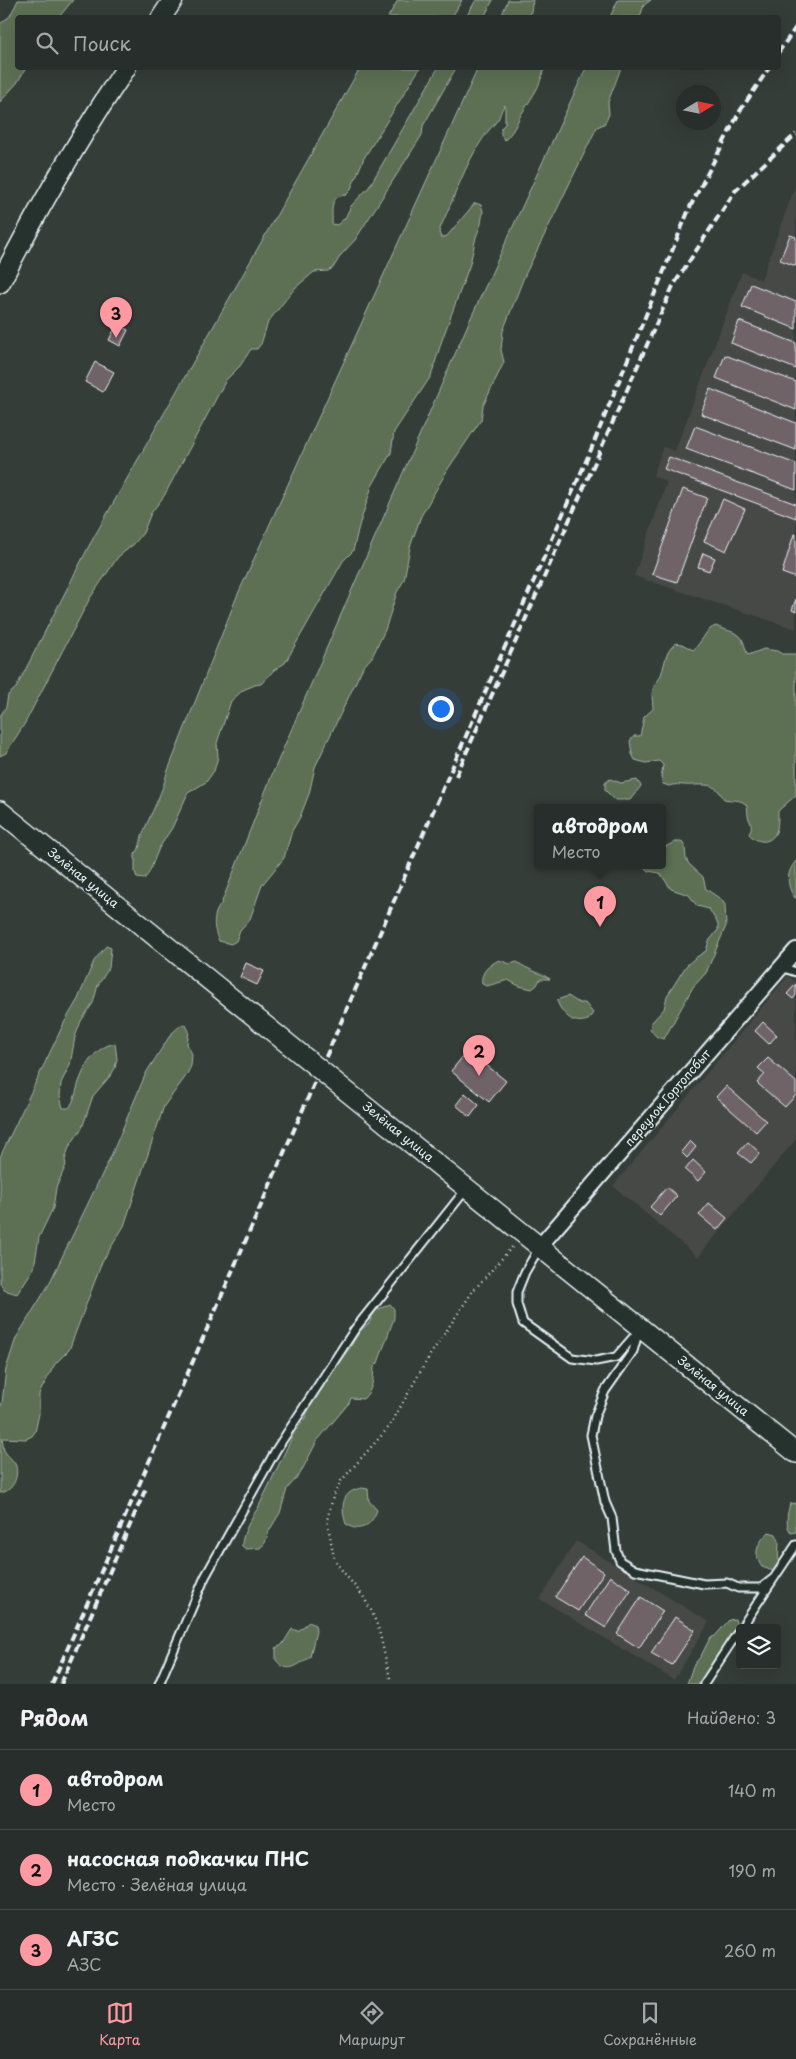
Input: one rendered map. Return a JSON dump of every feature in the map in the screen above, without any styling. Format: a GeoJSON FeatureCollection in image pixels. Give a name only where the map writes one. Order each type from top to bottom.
{"type":"FeatureCollection","features":[{"type":"Feature","properties":{"kind":"street"},"geometry":{"type":"LineString","coordinates":[[163,15],[173,0]]}},
{"type":"Feature","properties":{"kind":"street"},"geometry":{"type":"LineString","coordinates":[[0,283],[18,248],[97,111],[125,70]]}},
{"type":"Feature","properties":{"kind":"street","name":"Зелёная улица"},"geometry":{"type":"LineString","coordinates":[[0,811],[796,1453]]}},
{"type":"Feature","properties":{"kind":"street","name":"переулок Гортопсбыт"},"geometry":{"type":"LineString","coordinates":[[540,1246],[796,950]]}},
{"type":"Feature","properties":{"kind":"lane"},"geometry":{"type":"LineString","coordinates":[[781,967],[796,972]]}},
{"type":"Feature","properties":{"kind":"lane"},"geometry":{"type":"LineString","coordinates":[[159,1684],[205,1577],[276,1450],[355,1330],[467,1188]]}},
{"type":"Feature","properties":{"kind":"lane"},"geometry":{"type":"LineString","coordinates":[[540,1246],[525,1272],[517,1292],[517,1304],[523,1323],[572,1358],[596,1361],[616,1357],[627,1346],[640,1327]]}},
{"type":"Feature","properties":{"kind":"lane"},"geometry":{"type":"LineString","coordinates":[[640,1327],[633,1351],[605,1392],[594,1416],[591,1435],[605,1502],[612,1518],[616,1552],[620,1561],[635,1570],[704,1584],[727,1583],[738,1588],[761,1588],[774,1578]]}},
{"type":"Feature","properties":{"kind":"lane"},"geometry":{"type":"LineString","coordinates":[[743,1624],[796,1545]]}},
{"type":"Feature","properties":{"kind":"lane"},"geometry":{"type":"LineString","coordinates":[[704,1684],[736,1634]]}},
{"type":"Feature","properties":{"kind":"path"},"geometry":{"type":"LineString","coordinates":[[390,1678],[379,1630],[372,1612],[364,1596],[334,1558],[327,1520],[333,1497],[341,1481],[389,1427],[430,1355],[473,1291],[524,1234]]}},
{"type":"Feature","properties":{"kind":"shaded area"},"geometry":{"type":"Polygon","coordinates":[[[796,184],[796,629],[634,576],[667,482],[653,476],[663,447],[675,451],[742,272],[761,280],[796,184]]]}},
{"type":"Feature","properties":{"kind":"shaded area"},"geometry":{"type":"Polygon","coordinates":[[[788,976],[796,982],[796,1139],[698,1257],[613,1186],[788,976]]]}},
{"type":"Feature","properties":{"kind":"shaded area"},"geometry":{"type":"Polygon","coordinates":[[[576,1541],[709,1622],[674,1680],[540,1599],[576,1541]]]}},
{"type":"Feature","properties":{"kind":"green space"},"geometry":{"type":"Polygon","coordinates":[[[18,0],[73,0],[61,15],[15,15],[15,70],[25,70],[17,83],[0,102],[0,24],[10,16],[18,0]]]}},
{"type":"Feature","properties":{"kind":"green space"},"geometry":{"type":"Polygon","coordinates":[[[398,0],[462,0],[453,15],[389,15],[398,0]]]}},
{"type":"Feature","properties":{"kind":"green space"},"geometry":{"type":"Polygon","coordinates":[[[476,0],[493,0],[485,15],[467,15],[476,0]]]}},
{"type":"Feature","properties":{"kind":"green space"},"geometry":{"type":"Polygon","coordinates":[[[508,0],[533,0],[530,15],[502,15],[508,0]]]}},
{"type":"Feature","properties":{"kind":"green space"},"geometry":{"type":"Polygon","coordinates":[[[618,0],[651,0],[644,5],[641,15],[611,15],[618,0]]]}},
{"type":"Feature","properties":{"kind":"green space"},"geometry":{"type":"Polygon","coordinates":[[[359,70],[419,70],[364,158],[350,191],[334,201],[332,224],[337,225],[345,218],[351,206],[369,187],[437,70],[455,70],[423,126],[422,135],[355,240],[341,255],[333,268],[328,271],[314,272],[295,288],[268,322],[261,344],[257,349],[251,349],[240,366],[226,380],[164,496],[151,513],[143,533],[134,544],[118,557],[90,598],[25,723],[6,753],[0,756],[0,716],[6,707],[8,695],[16,688],[90,544],[359,70]]]}},
{"type":"Feature","properties":{"kind":"green space"},"geometry":{"type":"Polygon","coordinates":[[[477,70],[544,70],[536,90],[509,136],[505,140],[501,136],[501,128],[505,124],[505,105],[498,120],[478,145],[441,226],[439,232],[441,238],[447,236],[475,203],[481,205],[483,211],[481,224],[470,264],[431,376],[394,432],[391,453],[372,486],[353,551],[343,561],[285,663],[274,670],[261,684],[243,690],[231,701],[217,743],[218,757],[214,771],[206,782],[188,793],[172,828],[159,848],[149,873],[144,879],[137,878],[135,854],[237,596],[477,70]]]}},
{"type":"Feature","properties":{"kind":"green space"},"geometry":{"type":"Polygon","coordinates":[[[585,70],[620,70],[608,102],[609,114],[607,119],[604,124],[597,127],[524,277],[503,331],[501,350],[504,362],[483,406],[481,420],[448,469],[421,516],[410,547],[404,580],[397,592],[385,630],[372,657],[363,667],[315,767],[309,794],[292,831],[284,858],[262,885],[250,919],[240,930],[236,941],[231,944],[219,941],[215,927],[215,917],[218,908],[271,777],[469,322],[585,70]]]}},
{"type":"Feature","properties":{"kind":"green space"},"geometry":{"type":"Polygon","coordinates":[[[716,626],[741,637],[748,655],[764,649],[777,651],[782,654],[796,654],[796,795],[778,811],[776,832],[767,841],[759,841],[749,834],[751,825],[745,803],[724,799],[711,786],[669,786],[663,784],[661,778],[663,765],[659,761],[646,763],[635,760],[632,754],[630,741],[634,736],[640,736],[644,717],[653,709],[653,687],[661,674],[669,651],[676,643],[693,650],[706,633],[716,626]]]}},
{"type":"Feature","properties":{"kind":"green space"},"geometry":{"type":"Polygon","coordinates":[[[610,779],[621,783],[637,780],[641,786],[630,800],[615,800],[605,790],[605,783],[610,779]]]}},
{"type":"Feature","properties":{"kind":"green space"},"geometry":{"type":"Polygon","coordinates":[[[675,842],[682,842],[685,847],[686,859],[703,877],[706,889],[722,900],[725,905],[726,926],[706,973],[693,987],[664,1039],[657,1037],[652,1032],[650,1028],[652,1022],[664,1009],[667,996],[686,966],[706,951],[709,941],[718,930],[718,924],[709,909],[697,906],[689,895],[671,889],[660,873],[646,869],[666,869],[666,846],[675,842]]]}},
{"type":"Feature","properties":{"kind":"green space"},"geometry":{"type":"Polygon","coordinates":[[[796,861],[795,898],[790,889],[788,879],[790,870],[796,861]]]}},
{"type":"Feature","properties":{"kind":"green space"},"geometry":{"type":"Polygon","coordinates":[[[106,946],[111,948],[109,968],[98,985],[93,1003],[81,1021],[75,1037],[70,1065],[61,1083],[60,1096],[63,1108],[69,1108],[71,1105],[82,1075],[92,1057],[108,1045],[115,1043],[117,1059],[115,1068],[93,1096],[82,1128],[69,1147],[65,1160],[66,1165],[56,1188],[53,1208],[39,1237],[34,1268],[17,1294],[4,1290],[0,1283],[0,1157],[64,1023],[78,999],[94,961],[106,946]]]}},
{"type":"Feature","properties":{"kind":"green space"},"geometry":{"type":"Polygon","coordinates":[[[499,960],[510,964],[517,962],[550,979],[540,979],[532,989],[519,986],[508,980],[487,986],[482,984],[482,976],[486,969],[499,960]]]}},
{"type":"Feature","properties":{"kind":"green space"},"geometry":{"type":"Polygon","coordinates":[[[568,996],[579,1003],[585,1003],[593,1013],[588,1020],[573,1020],[564,1013],[557,1000],[568,996]]]}},
{"type":"Feature","properties":{"kind":"green space"},"geometry":{"type":"Polygon","coordinates":[[[181,1025],[186,1025],[189,1031],[187,1044],[192,1054],[191,1066],[164,1106],[124,1226],[102,1262],[69,1350],[55,1364],[39,1394],[39,1414],[35,1432],[26,1439],[2,1438],[4,1450],[15,1464],[17,1471],[14,1484],[8,1490],[0,1493],[0,1408],[6,1369],[16,1338],[48,1286],[111,1156],[146,1073],[171,1034],[181,1025]]]}},
{"type":"Feature","properties":{"kind":"green space"},"geometry":{"type":"Polygon","coordinates":[[[390,1304],[394,1309],[394,1318],[378,1363],[374,1367],[373,1380],[369,1392],[363,1399],[351,1398],[349,1403],[317,1441],[300,1474],[287,1489],[280,1513],[269,1531],[265,1543],[260,1548],[246,1549],[242,1546],[242,1542],[247,1526],[258,1508],[295,1431],[303,1422],[319,1388],[349,1349],[360,1331],[369,1323],[375,1311],[390,1304]]]}},
{"type":"Feature","properties":{"kind":"green space"},"geometry":{"type":"Polygon","coordinates":[[[362,1488],[368,1489],[369,1501],[377,1510],[369,1524],[361,1528],[351,1527],[346,1524],[344,1517],[344,1500],[350,1492],[362,1488]]]}},
{"type":"Feature","properties":{"kind":"green space"},"geometry":{"type":"Polygon","coordinates":[[[796,1503],[796,1532],[791,1533],[787,1523],[788,1512],[790,1504],[796,1503]]]}},
{"type":"Feature","properties":{"kind":"green space"},"geometry":{"type":"Polygon","coordinates":[[[769,1532],[776,1534],[779,1541],[778,1568],[773,1571],[762,1567],[757,1557],[759,1544],[769,1532]]]}},
{"type":"Feature","properties":{"kind":"green space"},"geometry":{"type":"Polygon","coordinates":[[[735,1619],[736,1633],[703,1684],[687,1684],[693,1666],[701,1656],[710,1638],[715,1636],[729,1620],[735,1619]]]}},
{"type":"Feature","properties":{"kind":"green space"},"geometry":{"type":"Polygon","coordinates":[[[309,1622],[315,1625],[316,1631],[310,1657],[293,1667],[289,1668],[280,1665],[276,1660],[276,1648],[282,1645],[292,1629],[298,1631],[309,1622]]]}},
{"type":"Feature","properties":{"kind":"building"},"geometry":{"type":"Polygon","coordinates":[[[790,235],[796,237],[796,266],[780,260],[790,235]]]}},
{"type":"Feature","properties":{"kind":"building"},"geometry":{"type":"Polygon","coordinates":[[[751,284],[796,302],[796,329],[742,307],[751,284]]]}},
{"type":"Feature","properties":{"kind":"building"},"geometry":{"type":"Polygon","coordinates":[[[739,321],[796,343],[796,369],[731,343],[739,321]]]}},
{"type":"Feature","properties":{"kind":"building"},"geometry":{"type":"Polygon","coordinates":[[[117,324],[128,330],[120,346],[109,340],[117,324]]]}},
{"type":"Feature","properties":{"kind":"building"},"geometry":{"type":"Polygon","coordinates":[[[725,355],[796,382],[796,410],[716,378],[725,355]]]}},
{"type":"Feature","properties":{"kind":"building"},"geometry":{"type":"Polygon","coordinates":[[[95,362],[114,372],[103,392],[85,382],[95,362]]]}},
{"type":"Feature","properties":{"kind":"building"},"geometry":{"type":"Polygon","coordinates":[[[710,389],[796,423],[796,450],[701,414],[710,389]]]}},
{"type":"Feature","properties":{"kind":"building"},"geometry":{"type":"Polygon","coordinates":[[[695,426],[796,464],[796,490],[686,449],[695,426]]]}},
{"type":"Feature","properties":{"kind":"building"},"geometry":{"type":"Polygon","coordinates":[[[669,457],[796,504],[796,518],[664,469],[669,457]]]}},
{"type":"Feature","properties":{"kind":"building"},"geometry":{"type":"Polygon","coordinates":[[[683,489],[707,498],[677,582],[652,574],[683,489]]]}},
{"type":"Feature","properties":{"kind":"building"},"geometry":{"type":"Polygon","coordinates":[[[723,499],[745,509],[726,551],[704,541],[723,499]]]}},
{"type":"Feature","properties":{"kind":"building"},"geometry":{"type":"Polygon","coordinates":[[[794,534],[796,534],[796,578],[782,573],[794,534]]]}},
{"type":"Feature","properties":{"kind":"building"},"geometry":{"type":"Polygon","coordinates":[[[703,553],[715,558],[709,571],[698,567],[703,553]]]}},
{"type":"Feature","properties":{"kind":"building"},"geometry":{"type":"Polygon","coordinates":[[[796,599],[796,612],[792,610],[796,599]]]}},
{"type":"Feature","properties":{"kind":"building"},"geometry":{"type":"Polygon","coordinates":[[[246,963],[264,971],[257,985],[240,977],[246,963]]]}},
{"type":"Feature","properties":{"kind":"building"},"geometry":{"type":"Polygon","coordinates":[[[796,984],[796,995],[793,999],[787,994],[796,984]]]}},
{"type":"Feature","properties":{"kind":"building"},"geometry":{"type":"Polygon","coordinates":[[[763,1022],[777,1035],[769,1044],[755,1031],[763,1022]]]}},
{"type":"Feature","properties":{"kind":"building"},"geometry":{"type":"Polygon","coordinates":[[[468,1050],[506,1081],[489,1102],[451,1071],[468,1050]]]}},
{"type":"Feature","properties":{"kind":"building"},"geometry":{"type":"Polygon","coordinates":[[[768,1058],[796,1082],[796,1095],[785,1107],[757,1083],[765,1074],[758,1068],[768,1058]]]}},
{"type":"Feature","properties":{"kind":"building"},"geometry":{"type":"Polygon","coordinates":[[[726,1086],[766,1121],[756,1132],[716,1097],[726,1086]]]}},
{"type":"Feature","properties":{"kind":"building"},"geometry":{"type":"Polygon","coordinates":[[[465,1093],[479,1105],[470,1117],[456,1105],[465,1093]]]}},
{"type":"Feature","properties":{"kind":"building"},"geometry":{"type":"Polygon","coordinates":[[[690,1141],[696,1147],[687,1158],[681,1152],[690,1141]]]}},
{"type":"Feature","properties":{"kind":"building"},"geometry":{"type":"Polygon","coordinates":[[[748,1142],[760,1153],[751,1163],[738,1153],[748,1142]]]}},
{"type":"Feature","properties":{"kind":"building"},"geometry":{"type":"Polygon","coordinates":[[[693,1160],[706,1172],[698,1181],[685,1170],[693,1160]]]}},
{"type":"Feature","properties":{"kind":"building"},"geometry":{"type":"Polygon","coordinates":[[[667,1187],[677,1196],[660,1216],[650,1207],[667,1187]]]}},
{"type":"Feature","properties":{"kind":"building"},"geometry":{"type":"Polygon","coordinates":[[[709,1203],[727,1218],[717,1230],[699,1215],[709,1203]]]}},
{"type":"Feature","properties":{"kind":"building"},"geometry":{"type":"Polygon","coordinates":[[[582,1557],[604,1572],[578,1611],[555,1597],[582,1557]]]}},
{"type":"Feature","properties":{"kind":"building"},"geometry":{"type":"Polygon","coordinates":[[[610,1576],[631,1590],[606,1628],[585,1615],[610,1576]]]}},
{"type":"Feature","properties":{"kind":"building"},"geometry":{"type":"Polygon","coordinates":[[[641,1597],[663,1611],[639,1648],[617,1634],[641,1597]]]}},
{"type":"Feature","properties":{"kind":"building"},"geometry":{"type":"Polygon","coordinates":[[[675,1617],[695,1630],[672,1665],[651,1653],[675,1617]]]}},
{"type":"Feature","properties":{"kind":"railway"},"geometry":{"type":"LineString","coordinates":[[781,49],[796,27]]}},
{"type":"Feature","properties":{"kind":"railway"},"geometry":{"type":"LineString","coordinates":[[52,1684],[590,452],[690,207],[740,111],[768,70]]}},
{"type":"Feature","properties":{"kind":"railway"},"geometry":{"type":"LineString","coordinates":[[456,776],[673,286],[735,191],[796,134]]}},
{"type":"Feature","properties":{"kind":"railway"},"geometry":{"type":"LineString","coordinates":[[61,1684],[146,1488]]}},
{"type":"Feature","properties":{"kind":"place","name":"АГЗС"},"geometry":{"type":"Point","coordinates":[116,338]}},
{"type":"Feature","properties":{"kind":"place","name":"автодром"},"geometry":{"type":"Point","coordinates":[600,927]}},
{"type":"Feature","properties":{"kind":"place","name":"насосная подкачки ПНС"},"geometry":{"type":"Point","coordinates":[479,1076]}}]}
